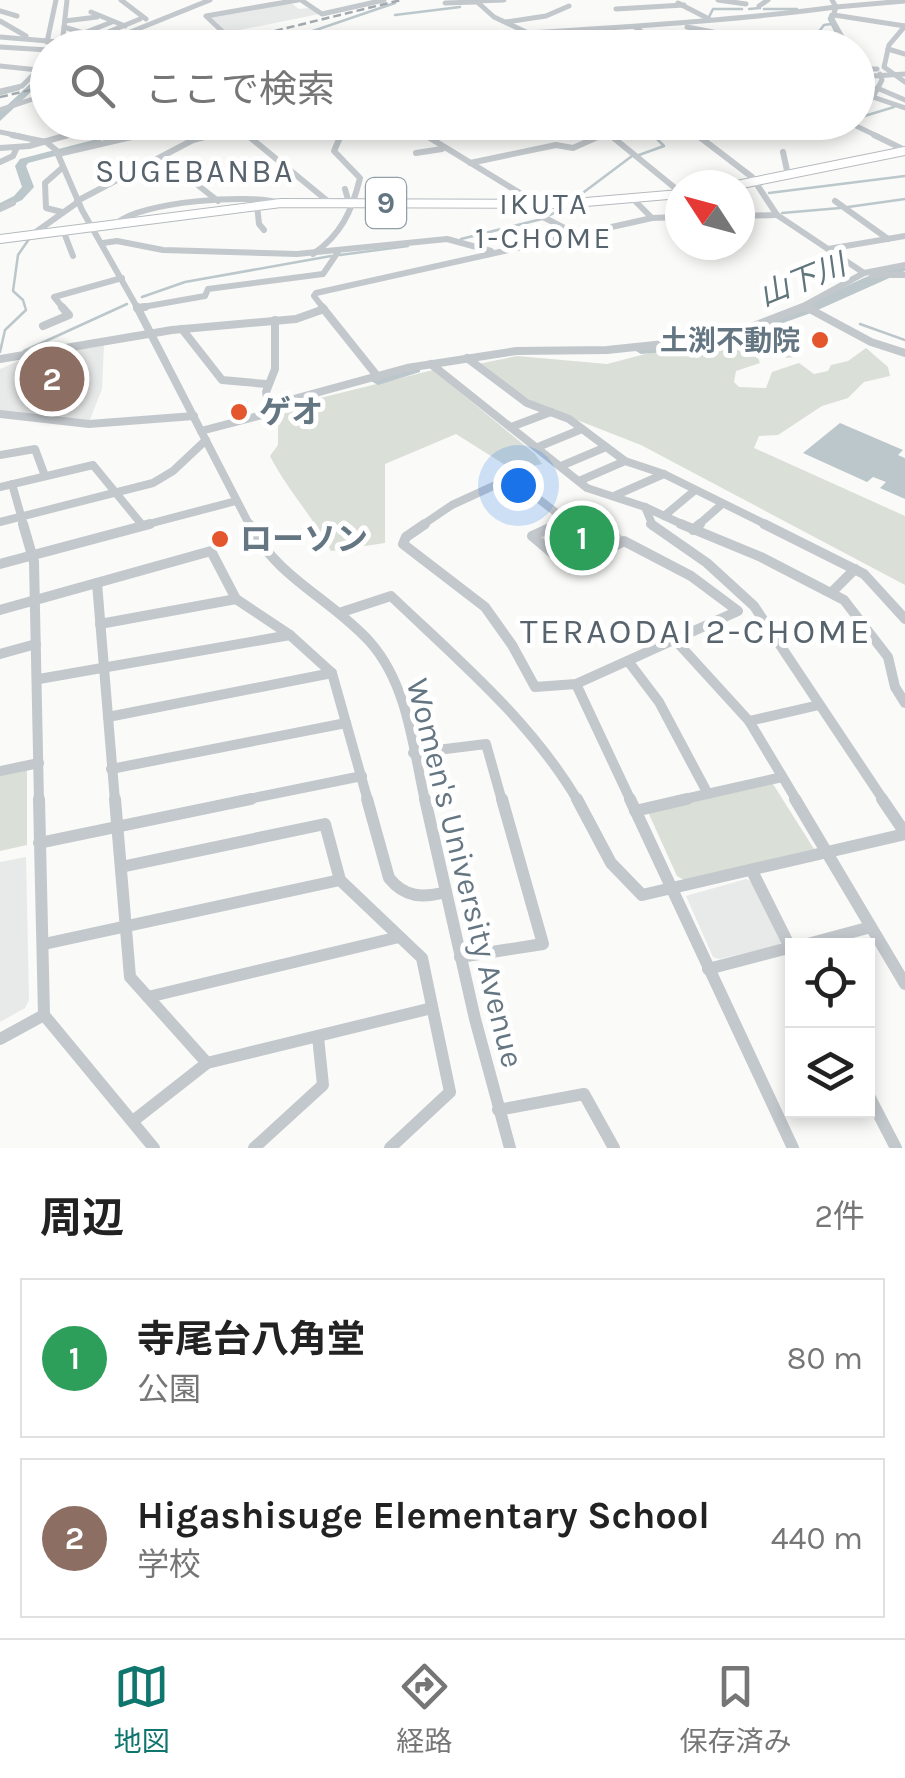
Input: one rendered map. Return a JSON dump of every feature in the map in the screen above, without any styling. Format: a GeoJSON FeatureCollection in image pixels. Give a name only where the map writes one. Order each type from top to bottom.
{"type":"FeatureCollection","features":[{"type":"Feature","properties":{"kind":"main road"},"geometry":{"type":"LineString","coordinates":[[755,182],[905,150]]}},
{"type":"Feature","properties":{"kind":"main road","name":"9"},"geometry":{"type":"LineString","coordinates":[[0,239],[281,203],[528,204],[665,195]]}},
{"type":"Feature","properties":{"kind":"street"},"geometry":{"type":"LineString","coordinates":[[52,30],[56,0]]}},
{"type":"Feature","properties":{"kind":"street"},"geometry":{"type":"LineString","coordinates":[[63,30],[67,0]]}},
{"type":"Feature","properties":{"kind":"street"},"geometry":{"type":"LineString","coordinates":[[121,0],[152,24]]}},
{"type":"Feature","properties":{"kind":"street"},"geometry":{"type":"LineString","coordinates":[[64,23],[96,17],[136,30],[210,0]]}},
{"type":"Feature","properties":{"kind":"street"},"geometry":{"type":"LineString","coordinates":[[221,30],[206,16],[300,0],[322,14],[384,0]]}},
{"type":"Feature","properties":{"kind":"street"},"geometry":{"type":"LineString","coordinates":[[334,0],[364,4]]}},
{"type":"Feature","properties":{"kind":"street"},"geometry":{"type":"LineString","coordinates":[[445,3],[504,0]]}},
{"type":"Feature","properties":{"kind":"street"},"geometry":{"type":"LineString","coordinates":[[672,0],[716,21]]}},
{"type":"Feature","properties":{"kind":"street"},"geometry":{"type":"LineString","coordinates":[[718,0],[747,2],[744,18]]}},
{"type":"Feature","properties":{"kind":"street"},"geometry":{"type":"LineString","coordinates":[[758,6],[768,0]]}},
{"type":"Feature","properties":{"kind":"street"},"geometry":{"type":"LineString","coordinates":[[832,0],[836,7],[832,19],[838,30]]}},
{"type":"Feature","properties":{"kind":"street"},"geometry":{"type":"LineString","coordinates":[[475,1],[521,30]]}},
{"type":"Feature","properties":{"kind":"street"},"geometry":{"type":"LineString","coordinates":[[601,30],[903,3]]}},
{"type":"Feature","properties":{"kind":"street"},"geometry":{"type":"LineString","coordinates":[[616,9],[684,5]]}},
{"type":"Feature","properties":{"kind":"street"},"geometry":{"type":"LineString","coordinates":[[503,22],[537,18],[569,6]]}},
{"type":"Feature","properties":{"kind":"street"},"geometry":{"type":"LineString","coordinates":[[766,10],[780,12]]}},
{"type":"Feature","properties":{"kind":"street"},"geometry":{"type":"LineString","coordinates":[[1,12],[17,16]]}},
{"type":"Feature","properties":{"kind":"street"},"geometry":{"type":"LineString","coordinates":[[834,15],[905,26],[888,50],[886,72],[875,90]]}},
{"type":"Feature","properties":{"kind":"street"},"geometry":{"type":"LineString","coordinates":[[64,23],[72,30],[96,17]]}},
{"type":"Feature","properties":{"kind":"street"},"geometry":{"type":"LineString","coordinates":[[93,30],[143,19]]}},
{"type":"Feature","properties":{"kind":"street"},"geometry":{"type":"LineString","coordinates":[[114,30],[143,19]]}},
{"type":"Feature","properties":{"kind":"street"},"geometry":{"type":"LineString","coordinates":[[0,21],[30,40]]}},
{"type":"Feature","properties":{"kind":"street"},"geometry":{"type":"LineString","coordinates":[[635,27],[639,30]]}},
{"type":"Feature","properties":{"kind":"street"},"geometry":{"type":"LineString","coordinates":[[688,27],[703,30]]}},
{"type":"Feature","properties":{"kind":"street"},"geometry":{"type":"LineString","coordinates":[[0,37],[27,39]]}},
{"type":"Feature","properties":{"kind":"street"},"geometry":{"type":"LineString","coordinates":[[0,47],[30,47]]}},
{"type":"Feature","properties":{"kind":"street"},"geometry":{"type":"LineString","coordinates":[[888,50],[905,54]]}},
{"type":"Feature","properties":{"kind":"street"},"geometry":{"type":"LineString","coordinates":[[0,68],[30,69]]}},
{"type":"Feature","properties":{"kind":"street"},"geometry":{"type":"LineString","coordinates":[[875,71],[886,72],[905,83]]}},
{"type":"Feature","properties":{"kind":"street"},"geometry":{"type":"LineString","coordinates":[[875,74],[905,71]]}},
{"type":"Feature","properties":{"kind":"street"},"geometry":{"type":"LineString","coordinates":[[0,91],[22,86],[30,78]]}},
{"type":"Feature","properties":{"kind":"street"},"geometry":{"type":"LineString","coordinates":[[27,84],[30,79]]}},
{"type":"Feature","properties":{"kind":"street"},"geometry":{"type":"LineString","coordinates":[[876,87],[905,83]]}},
{"type":"Feature","properties":{"kind":"street"},"geometry":{"type":"LineString","coordinates":[[876,87],[902,104]]}},
{"type":"Feature","properties":{"kind":"street"},"geometry":{"type":"LineString","coordinates":[[1,110],[15,96]]}},
{"type":"Feature","properties":{"kind":"street"},"geometry":{"type":"LineString","coordinates":[[875,97],[902,104]]}},
{"type":"Feature","properties":{"kind":"street"},"geometry":{"type":"LineString","coordinates":[[1,110],[30,99]]}},
{"type":"Feature","properties":{"kind":"street"},"geometry":{"type":"LineString","coordinates":[[0,132],[30,139]]}},
{"type":"Feature","properties":{"kind":"street"},"geometry":{"type":"LineString","coordinates":[[875,136],[905,150]]}},
{"type":"Feature","properties":{"kind":"street"},"geometry":{"type":"LineString","coordinates":[[37,140],[57,152],[113,140]]}},
{"type":"Feature","properties":{"kind":"street"},"geometry":{"type":"LineString","coordinates":[[0,148],[52,140]]}},
{"type":"Feature","properties":{"kind":"street"},"geometry":{"type":"LineString","coordinates":[[33,234],[78,201],[193,140]]}},
{"type":"Feature","properties":{"kind":"street"},"geometry":{"type":"LineString","coordinates":[[253,140],[330,203]]}},
{"type":"Feature","properties":{"kind":"street"},"geometry":{"type":"LineString","coordinates":[[313,254],[336,238],[360,178],[334,150],[335,140]]}},
{"type":"Feature","properties":{"kind":"street"},"geometry":{"type":"LineString","coordinates":[[429,140],[520,193],[528,204]]}},
{"type":"Feature","properties":{"kind":"street"},"geometry":{"type":"LineString","coordinates":[[470,163],[556,146],[573,148],[594,140]]}},
{"type":"Feature","properties":{"kind":"street"},"geometry":{"type":"LineString","coordinates":[[617,140],[665,180]]}},
{"type":"Feature","properties":{"kind":"street"},"geometry":{"type":"LineString","coordinates":[[702,140],[740,170]]}},
{"type":"Feature","properties":{"kind":"street"},"geometry":{"type":"LineString","coordinates":[[0,162],[14,156],[17,147]]}},
{"type":"Feature","properties":{"kind":"street"},"geometry":{"type":"LineString","coordinates":[[416,154],[442,149]]}},
{"type":"Feature","properties":{"kind":"street","name":"Women's University Avenue"},"geometry":{"type":"LineString","coordinates":[[57,152],[78,201],[273,564],[290,581],[342,612],[373,645],[398,686],[460,957],[510,1148]]}},
{"type":"Feature","properties":{"kind":"street"},"geometry":{"type":"LineString","coordinates":[[783,152],[788,174]]}},
{"type":"Feature","properties":{"kind":"street"},"geometry":{"type":"LineString","coordinates":[[141,166],[162,171],[176,182],[190,179],[218,201]]}},
{"type":"Feature","properties":{"kind":"street"},"geometry":{"type":"LineString","coordinates":[[62,168],[45,183],[46,208],[62,212]]}},
{"type":"Feature","properties":{"kind":"street"},"geometry":{"type":"LineString","coordinates":[[755,182],[777,215],[828,249],[870,275],[905,275]]}},
{"type":"Feature","properties":{"kind":"street"},"geometry":{"type":"LineString","coordinates":[[345,189],[352,203]]}},
{"type":"Feature","properties":{"kind":"street"},"geometry":{"type":"LineString","coordinates":[[117,223],[118,218],[153,209],[218,201],[256,197],[281,203]]}},
{"type":"Feature","properties":{"kind":"street"},"geometry":{"type":"LineString","coordinates":[[632,198],[652,218]]}},
{"type":"Feature","properties":{"kind":"street"},"geometry":{"type":"LineString","coordinates":[[835,201],[888,239]]}},
{"type":"Feature","properties":{"kind":"street"},"geometry":{"type":"LineString","coordinates":[[257,206],[258,224],[264,230]]}},
{"type":"Feature","properties":{"kind":"street"},"geometry":{"type":"LineString","coordinates":[[755,216],[777,215]]}},
{"type":"Feature","properties":{"kind":"street"},"geometry":{"type":"LineString","coordinates":[[543,217],[577,234]]}},
{"type":"Feature","properties":{"kind":"street"},"geometry":{"type":"LineString","coordinates":[[378,378],[314,295],[494,252],[665,218]]}},
{"type":"Feature","properties":{"kind":"street"},"geometry":{"type":"LineString","coordinates":[[63,230],[73,256]]}},
{"type":"Feature","properties":{"kind":"street"},"geometry":{"type":"LineString","coordinates":[[828,249],[905,236]]}},
{"type":"Feature","properties":{"kind":"street"},"geometry":{"type":"LineString","coordinates":[[103,243],[117,241],[163,250],[313,254],[447,239],[494,252]]}},
{"type":"Feature","properties":{"kind":"street"},"geometry":{"type":"LineString","coordinates":[[137,308],[205,296],[208,289],[323,274],[338,252]]}},
{"type":"Feature","properties":{"kind":"street"},"geometry":{"type":"LineString","coordinates":[[0,522],[153,483],[174,471],[204,436],[270,413],[284,403],[467,358],[516,351],[624,349],[722,338],[809,308],[870,275],[905,264]]}},
{"type":"Feature","properties":{"kind":"street"},"geometry":{"type":"LineString","coordinates":[[323,274],[329,289]]}},
{"type":"Feature","properties":{"kind":"street"},"geometry":{"type":"LineString","coordinates":[[42,326],[69,315],[54,297],[122,278]]}},
{"type":"Feature","properties":{"kind":"street"},"geometry":{"type":"LineString","coordinates":[[809,308],[872,342],[905,353]]}},
{"type":"Feature","properties":{"kind":"street"},"geometry":{"type":"LineString","coordinates":[[0,359],[182,329],[302,318],[324,310]]}},
{"type":"Feature","properties":{"kind":"street"},"geometry":{"type":"LineString","coordinates":[[266,384],[274,376],[275,320]]}},
{"type":"Feature","properties":{"kind":"street"},"geometry":{"type":"LineString","coordinates":[[182,329],[222,380],[266,384]]}},
{"type":"Feature","properties":{"kind":"street"},"geometry":{"type":"LineString","coordinates":[[467,358],[527,403],[582,428],[625,461],[664,474],[855,569],[905,619]]}},
{"type":"Feature","properties":{"kind":"street"},"geometry":{"type":"LineString","coordinates":[[431,364],[587,488],[644,506],[760,557],[844,600],[868,627],[892,666],[905,703]]}},
{"type":"Feature","properties":{"kind":"street"},"geometry":{"type":"LineString","coordinates":[[266,384],[270,413]]}},
{"type":"Feature","properties":{"kind":"street"},"geometry":{"type":"LineString","coordinates":[[512,427],[550,412]]}},
{"type":"Feature","properties":{"kind":"street"},"geometry":{"type":"LineString","coordinates":[[0,414],[89,424],[194,416]]}},
{"type":"Feature","properties":{"kind":"street"},"geometry":{"type":"LineString","coordinates":[[538,448],[582,428]]}},
{"type":"Feature","properties":{"kind":"street"},"geometry":{"type":"LineString","coordinates":[[561,466],[606,447]]}},
{"type":"Feature","properties":{"kind":"street"},"geometry":{"type":"LineString","coordinates":[[0,455],[35,449],[44,476]]}},
{"type":"Feature","properties":{"kind":"street"},"geometry":{"type":"LineString","coordinates":[[578,480],[625,461]]}},
{"type":"Feature","properties":{"kind":"street"},"geometry":{"type":"LineString","coordinates":[[0,487],[93,465],[143,526]]}},
{"type":"Feature","properties":{"kind":"street"},"geometry":{"type":"LineString","coordinates":[[614,496],[664,474]]}},
{"type":"Feature","properties":{"kind":"street"},"geometry":{"type":"LineString","coordinates":[[511,478],[566,520],[532,536],[570,568],[624,542],[691,576],[738,610],[628,661],[576,684],[535,687],[511,638],[495,618],[466,590],[405,549],[406,536],[452,505],[511,478]]}},
{"type":"Feature","properties":{"kind":"street"},"geometry":{"type":"LineString","coordinates":[[12,484],[33,556],[44,1015],[154,1148]]}},
{"type":"Feature","properties":{"kind":"street"},"geometry":{"type":"LineString","coordinates":[[664,516],[694,491]]}},
{"type":"Feature","properties":{"kind":"street"},"geometry":{"type":"LineString","coordinates":[[0,564],[236,501]]}},
{"type":"Feature","properties":{"kind":"street"},"geometry":{"type":"LineString","coordinates":[[693,530],[721,505]]}},
{"type":"Feature","properties":{"kind":"street"},"geometry":{"type":"LineString","coordinates":[[342,612],[391,596],[543,751],[570,787],[625,883],[642,895],[905,834],[754,606],[708,563],[651,525],[644,506]]}},
{"type":"Feature","properties":{"kind":"street"},"geometry":{"type":"LineString","coordinates":[[0,610],[211,552],[236,599],[290,635],[332,673],[388,878],[396,888],[416,896],[446,892]]}},
{"type":"Feature","properties":{"kind":"street"},"geometry":{"type":"LineString","coordinates":[[831,592],[855,569]]}},
{"type":"Feature","properties":{"kind":"street"},"geometry":{"type":"LineString","coordinates":[[97,583],[130,977],[207,1063]]}},
{"type":"Feature","properties":{"kind":"street"},"geometry":{"type":"LineString","coordinates":[[100,624],[236,599]]}},
{"type":"Feature","properties":{"kind":"street"},"geometry":{"type":"LineString","coordinates":[[38,680],[290,635]]}},
{"type":"Feature","properties":{"kind":"street"},"geometry":{"type":"LineString","coordinates":[[676,640],[749,721],[905,984]]}},
{"type":"Feature","properties":{"kind":"street"},"geometry":{"type":"LineString","coordinates":[[0,654],[36,644]]}},
{"type":"Feature","properties":{"kind":"street"},"geometry":{"type":"LineString","coordinates":[[628,661],[659,702],[708,794]]}},
{"type":"Feature","properties":{"kind":"street"},"geometry":{"type":"LineString","coordinates":[[108,717],[332,673]]}},
{"type":"Feature","properties":{"kind":"street"},"geometry":{"type":"LineString","coordinates":[[576,684],[792,1148]]}},
{"type":"Feature","properties":{"kind":"street"},"geometry":{"type":"LineString","coordinates":[[749,721],[819,705]]}},
{"type":"Feature","properties":{"kind":"street"},"geometry":{"type":"LineString","coordinates":[[112,769],[346,723]]}},
{"type":"Feature","properties":{"kind":"street"},"geometry":{"type":"LineString","coordinates":[[413,753],[486,744],[543,944],[460,957]]}},
{"type":"Feature","properties":{"kind":"street"},"geometry":{"type":"LineString","coordinates":[[0,770],[39,763]]}},
{"type":"Feature","properties":{"kind":"street"},"geometry":{"type":"LineString","coordinates":[[39,843],[362,776]]}},
{"type":"Feature","properties":{"kind":"street"},"geometry":{"type":"LineString","coordinates":[[635,811],[782,777]]}},
{"type":"Feature","properties":{"kind":"street"},"geometry":{"type":"LineString","coordinates":[[121,868],[325,824],[340,880],[422,958],[450,1092],[390,1148]]}},
{"type":"Feature","properties":{"kind":"street"},"geometry":{"type":"LineString","coordinates":[[752,871],[789,938]]}},
{"type":"Feature","properties":{"kind":"street"},"geometry":{"type":"LineString","coordinates":[[44,944],[340,880]]}},
{"type":"Feature","properties":{"kind":"street"},"geometry":{"type":"LineString","coordinates":[[831,938],[871,927]]}},
{"type":"Feature","properties":{"kind":"street"},"geometry":{"type":"LineString","coordinates":[[148,997],[399,937]]}},
{"type":"Feature","properties":{"kind":"street"},"geometry":{"type":"LineString","coordinates":[[708,968],[785,950]]}},
{"type":"Feature","properties":{"kind":"street"},"geometry":{"type":"LineString","coordinates":[[133,1122],[207,1063],[432,1008]]}},
{"type":"Feature","properties":{"kind":"street"},"geometry":{"type":"LineString","coordinates":[[0,1039],[44,1015]]}},
{"type":"Feature","properties":{"kind":"street"},"geometry":{"type":"LineString","coordinates":[[254,1148],[323,1085],[318,1037]]}},
{"type":"Feature","properties":{"kind":"street"},"geometry":{"type":"LineString","coordinates":[[498,1110],[584,1094],[614,1148]]}},
{"type":"Feature","properties":{"kind":"street"},"geometry":{"type":"LineString","coordinates":[[875,1108],[896,1148]]}},
{"type":"Feature","properties":{"kind":"shaded area"},"geometry":{"type":"Polygon","coordinates":[[[290,2],[299,9],[309,8],[319,14],[240,30],[222,30],[208,17],[290,2]]]}},
{"type":"Feature","properties":{"kind":"shaded area"},"geometry":{"type":"Polygon","coordinates":[[[770,327],[769,335],[784,340],[794,357],[786,358],[779,351],[767,349],[771,341],[768,340],[757,355],[760,363],[736,371],[734,382],[739,387],[766,388],[772,372],[799,363],[814,374],[828,371],[831,365],[848,361],[866,348],[888,367],[890,376],[864,382],[848,398],[822,406],[778,435],[759,436],[754,448],[905,516],[905,585],[641,445],[536,404],[478,364],[517,356],[607,364],[657,351],[725,342],[770,327]]]}},
{"type":"Feature","properties":{"kind":"shaded area"},"geometry":{"type":"Polygon","coordinates":[[[104,344],[102,389],[89,422],[0,412],[0,369],[18,361],[104,344]]]}},
{"type":"Feature","properties":{"kind":"shaded area"},"geometry":{"type":"Polygon","coordinates":[[[433,370],[535,454],[542,464],[513,470],[456,434],[385,464],[385,543],[331,551],[270,456],[278,445],[278,414],[292,405],[433,370]]]}},
{"type":"Feature","properties":{"kind":"shaded area"},"geometry":{"type":"Polygon","coordinates":[[[840,423],[903,450],[898,455],[905,458],[905,499],[880,488],[886,482],[873,477],[867,482],[803,453],[840,423]]]}},
{"type":"Feature","properties":{"kind":"shaded area"},"geometry":{"type":"Polygon","coordinates":[[[585,514],[624,537],[568,562],[542,539],[543,534],[585,514]]]}},
{"type":"Feature","properties":{"kind":"shaded area"},"geometry":{"type":"Polygon","coordinates":[[[24,769],[27,845],[0,851],[0,774],[24,769]]]}},
{"type":"Feature","properties":{"kind":"shaded area"},"geometry":{"type":"Polygon","coordinates":[[[773,784],[814,849],[684,880],[677,876],[648,812],[773,784]]]}},
{"type":"Feature","properties":{"kind":"shaded area"},"geometry":{"type":"Polygon","coordinates":[[[26,857],[29,1000],[25,1008],[0,1022],[0,862],[26,857]]]}},
{"type":"Feature","properties":{"kind":"shaded area"},"geometry":{"type":"Polygon","coordinates":[[[746,879],[751,881],[782,940],[780,945],[719,959],[713,957],[686,896],[746,879]]]}},
{"type":"Feature","properties":{"kind":"waterway"},"geometry":{"type":"LineString","coordinates":[[316,30],[395,3]]}},
{"type":"Feature","properties":{"kind":"waterway"},"geometry":{"type":"LineString","coordinates":[[395,15],[460,7]]}},
{"type":"Feature","properties":{"kind":"waterway"},"geometry":{"type":"LineString","coordinates":[[749,9],[760,8]]}},
{"type":"Feature","properties":{"kind":"waterway"},"geometry":{"type":"LineString","coordinates":[[709,17],[713,9],[742,9]]}},
{"type":"Feature","properties":{"kind":"waterway"},"geometry":{"type":"LineString","coordinates":[[764,9],[797,9]]}},
{"type":"Feature","properties":{"kind":"waterway"},"geometry":{"type":"LineString","coordinates":[[831,14],[829,19],[835,30]]}},
{"type":"Feature","properties":{"kind":"waterway"},"geometry":{"type":"LineString","coordinates":[[820,30],[831,24]]}},
{"type":"Feature","properties":{"kind":"waterway"},"geometry":{"type":"LineString","coordinates":[[0,118],[30,88]]}},
{"type":"Feature","properties":{"kind":"waterway"},"geometry":{"type":"LineString","coordinates":[[0,94],[19,89]]}},
{"type":"Feature","properties":{"kind":"waterway"},"geometry":{"type":"LineString","coordinates":[[875,113],[894,107]]}},
{"type":"Feature","properties":{"kind":"waterway"},"geometry":{"type":"LineString","coordinates":[[639,155],[664,146],[658,140]]}},
{"type":"Feature","properties":{"kind":"waterway"},"geometry":{"type":"LineString","coordinates":[[0,207],[18,198],[28,187],[20,166],[24,161],[97,142]]}},
{"type":"Feature","properties":{"kind":"waterway"},"geometry":{"type":"LineString","coordinates":[[576,198],[632,156]]}},
{"type":"Feature","properties":{"kind":"waterway"},"geometry":{"type":"LineString","coordinates":[[769,193],[905,176]]}},
{"type":"Feature","properties":{"kind":"waterway"},"geometry":{"type":"LineString","coordinates":[[848,207],[905,199]]}},
{"type":"Feature","properties":{"kind":"waterway"},"geometry":{"type":"LineString","coordinates":[[782,213],[840,208]]}},
{"type":"Feature","properties":{"kind":"waterway"},"geometry":{"type":"LineString","coordinates":[[548,216],[560,210]]}},
{"type":"Feature","properties":{"kind":"waterway"},"geometry":{"type":"LineString","coordinates":[[461,239],[542,219]]}},
{"type":"Feature","properties":{"kind":"waterway"},"geometry":{"type":"LineString","coordinates":[[0,352],[5,330],[26,310],[23,300],[13,291],[18,255],[29,239]]}},
{"type":"Feature","properties":{"kind":"waterway"},"geometry":{"type":"LineString","coordinates":[[340,255],[408,246]]}},
{"type":"Feature","properties":{"kind":"waterway"},"geometry":{"type":"LineString","coordinates":[[142,297],[185,282],[331,256]]}},
{"type":"Feature","properties":{"kind":"waterway","name":"山下川"},"geometry":{"type":"LineString","coordinates":[[641,350],[707,342],[745,332],[905,267]]}},
{"type":"Feature","properties":{"kind":"waterway"},"geometry":{"type":"LineString","coordinates":[[24,351],[127,304]]}},
{"type":"Feature","properties":{"kind":"waterway"},"geometry":{"type":"LineString","coordinates":[[860,324],[905,340]]}},
{"type":"Feature","properties":{"kind":"waterway","name":"山下川"},"geometry":{"type":"LineString","coordinates":[[378,381],[415,369]]}},
{"type":"Feature","properties":{"kind":"railway"},"geometry":{"type":"LineString","coordinates":[[278,30],[401,0]]}},
{"type":"Feature","properties":{"kind":"railway"},"geometry":{"type":"LineString","coordinates":[[0,97],[30,90]]}},
{"type":"Feature","properties":{"kind":"place","name":"土渕不動院"},"geometry":{"type":"Point","coordinates":[820,340]}},
{"type":"Feature","properties":{"kind":"place","name":"Higashisuge Elementary School"},"geometry":{"type":"Point","coordinates":[52,379]}},
{"type":"Feature","properties":{"kind":"place","name":"ゲオ"},"geometry":{"type":"Point","coordinates":[239,412]}},
{"type":"Feature","properties":{"kind":"place","name":"寺尾台八角堂"},"geometry":{"type":"Point","coordinates":[582,538]}},
{"type":"Feature","properties":{"kind":"place","name":"ローソン"},"geometry":{"type":"Point","coordinates":[220,539]}},
{"type":"Feature","properties":{"kind":"district","name":"SUGEBANBA"},"geometry":{"type":"Point","coordinates":[195,171]}},
{"type":"Feature","properties":{"kind":"district","name":"IKUTA 1-CHOME"},"geometry":{"type":"Point","coordinates":[544,221]}},
{"type":"Feature","properties":{"kind":"district","name":"TERAODAI 2-CHOME"},"geometry":{"type":"Point","coordinates":[696,631]}}]}
